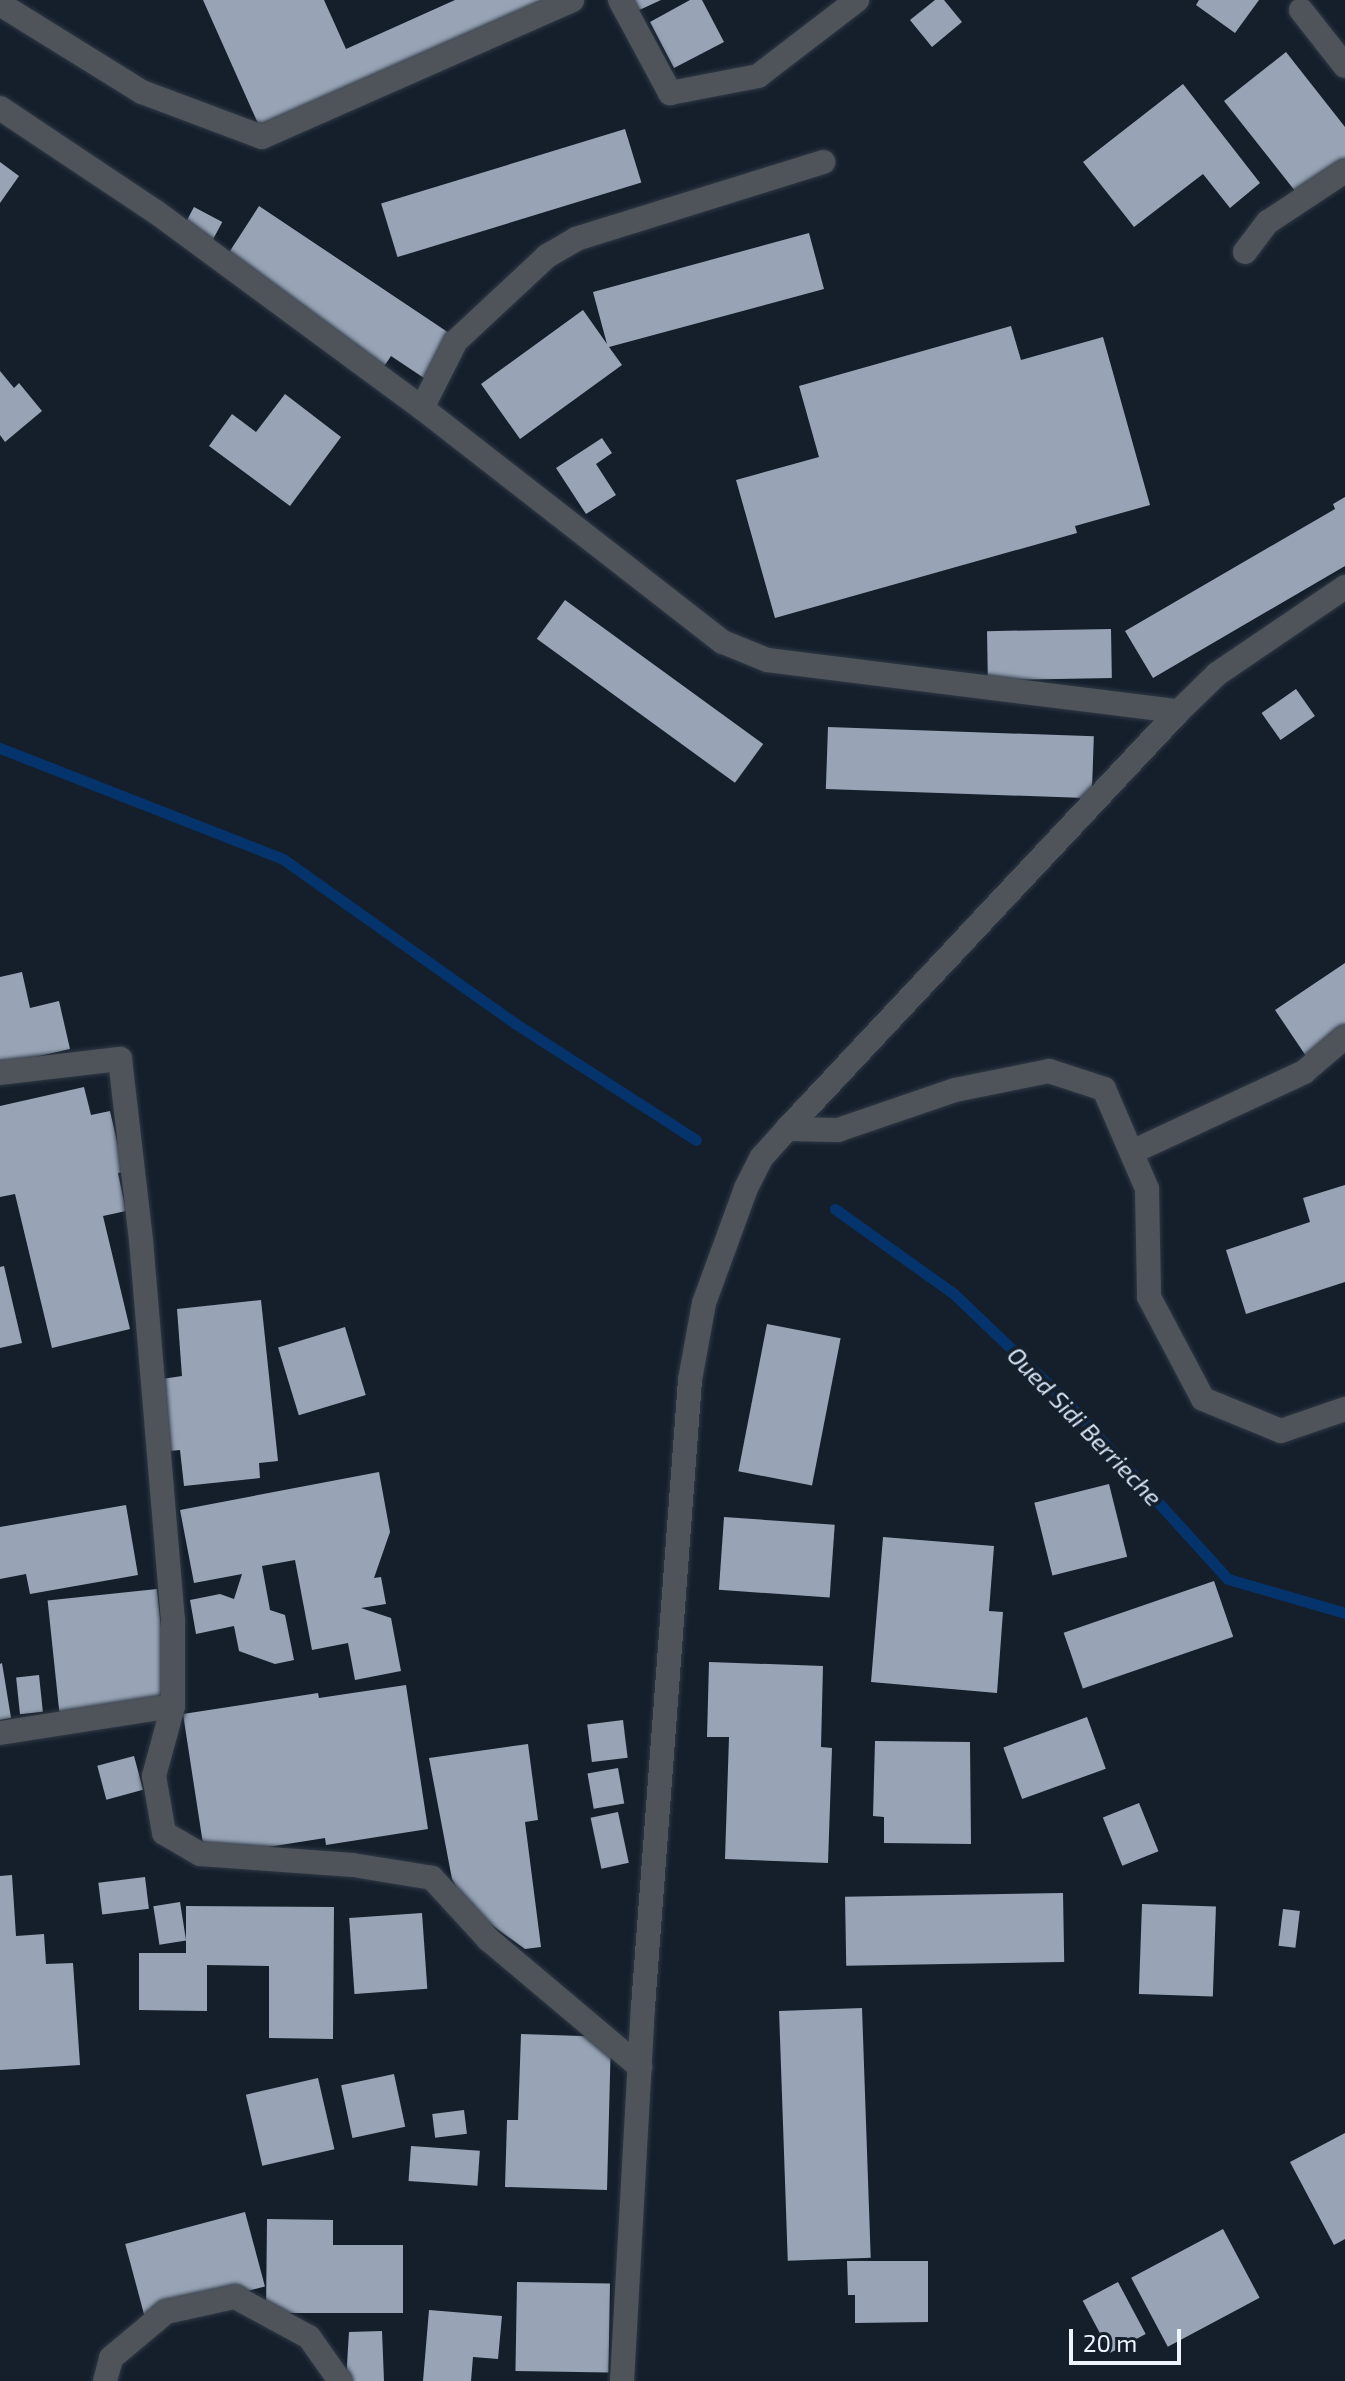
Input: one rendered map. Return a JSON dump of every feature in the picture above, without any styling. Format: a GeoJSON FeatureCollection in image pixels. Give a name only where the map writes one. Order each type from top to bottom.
{"type":"FeatureCollection","features":[{"type":"Feature","properties":{"kind":"street"},"geometry":{"type":"LineString","coordinates":[[0,4],[142,92],[262,137],[572,0]]}},
{"type":"Feature","properties":{"kind":"street"},"geometry":{"type":"LineString","coordinates":[[620,0],[670,93],[758,76],[857,0]]}},
{"type":"Feature","properties":{"kind":"street"},"geometry":{"type":"LineString","coordinates":[[1301,10],[1345,66]]}},
{"type":"Feature","properties":{"kind":"street"},"geometry":{"type":"LineString","coordinates":[[0,108],[156,212],[422,408],[723,642],[767,660],[1179,711]]}},
{"type":"Feature","properties":{"kind":"street"},"geometry":{"type":"LineString","coordinates":[[422,408],[456,341],[547,256],[576,239],[823,162]]}},
{"type":"Feature","properties":{"kind":"street"},"geometry":{"type":"LineString","coordinates":[[1245,252],[1268,222],[1345,171]]}},
{"type":"Feature","properties":{"kind":"street"},"geometry":{"type":"LineString","coordinates":[[622,2381],[640,2067],[690,1380],[704,1303],[725,1240],[762,1157],[1179,711],[1217,674],[1345,587]]}},
{"type":"Feature","properties":{"kind":"street"},"geometry":{"type":"LineString","coordinates":[[1132,1152],[1304,1072],[1345,1037]]}},
{"type":"Feature","properties":{"kind":"street"},"geometry":{"type":"LineString","coordinates":[[0,1073],[120,1059],[141,1240],[173,1620],[173,1706],[154,1776],[164,1833],[200,1854],[353,1865],[432,1878],[488,1939],[640,2067]]}},
{"type":"Feature","properties":{"kind":"street"},"geometry":{"type":"LineString","coordinates":[[787,1129],[838,1130],[955,1090],[1049,1071],[1104,1089],[1147,1189],[1149,1297],[1203,1399],[1281,1431],[1345,1409]]}},
{"type":"Feature","properties":{"kind":"street"},"geometry":{"type":"LineString","coordinates":[[0,1733],[173,1706]]}},
{"type":"Feature","properties":{"kind":"street"},"geometry":{"type":"LineString","coordinates":[[105,2381],[111,2358],[166,2312],[235,2297],[309,2337],[340,2381]]}},
{"type":"Feature","properties":{"kind":"building"},"geometry":{"type":"Polygon","coordinates":[[[203,0],[324,0],[346,49],[455,0],[568,0],[264,137],[203,0]]]}},
{"type":"Feature","properties":{"kind":"building"},"geometry":{"type":"Polygon","coordinates":[[[629,0],[661,0],[635,12],[629,0]]]}},
{"type":"Feature","properties":{"kind":"building"},"geometry":{"type":"Polygon","coordinates":[[[690,0],[702,0],[724,42],[674,68],[650,22],[690,0]]]}},
{"type":"Feature","properties":{"kind":"building"},"geometry":{"type":"Polygon","coordinates":[[[935,0],[944,0],[962,22],[932,47],[910,20],[935,0]]]}},
{"type":"Feature","properties":{"kind":"building"},"geometry":{"type":"Polygon","coordinates":[[[1199,0],[1259,0],[1235,33],[1196,5],[1199,0]]]}},
{"type":"Feature","properties":{"kind":"building"},"geometry":{"type":"Polygon","coordinates":[[[1286,52],[1345,127],[1345,160],[1299,196],[1224,101],[1286,52]]]}},
{"type":"Feature","properties":{"kind":"building"},"geometry":{"type":"Polygon","coordinates":[[[1183,84],[1260,183],[1230,208],[1203,174],[1134,227],[1083,162],[1183,84]]]}},
{"type":"Feature","properties":{"kind":"building"},"geometry":{"type":"Polygon","coordinates":[[[625,129],[641,183],[398,257],[381,204],[625,129]]]}},
{"type":"Feature","properties":{"kind":"building"},"geometry":{"type":"Polygon","coordinates":[[[0,162],[19,176],[0,203],[0,162]]]}},
{"type":"Feature","properties":{"kind":"building"},"geometry":{"type":"Polygon","coordinates":[[[259,206],[464,343],[436,386],[391,356],[377,377],[219,268],[259,206]]]}},
{"type":"Feature","properties":{"kind":"building"},"geometry":{"type":"Polygon","coordinates":[[[194,207],[222,222],[207,250],[179,235],[194,207]]]}},
{"type":"Feature","properties":{"kind":"building"},"geometry":{"type":"Polygon","coordinates":[[[809,233],[824,289],[609,347],[622,365],[520,439],[481,384],[583,310],[607,344],[593,292],[809,233]]]}},
{"type":"Feature","properties":{"kind":"building"},"geometry":{"type":"Polygon","coordinates":[[[1011,326],[1021,360],[1103,337],[1150,505],[1075,526],[1077,533],[775,618],[736,480],[819,457],[799,386],[1011,326]]]}},
{"type":"Feature","properties":{"kind":"building"},"geometry":{"type":"Polygon","coordinates":[[[0,371],[14,388],[19,383],[42,411],[5,442],[0,435],[0,371]]]}},
{"type":"Feature","properties":{"kind":"building"},"geometry":{"type":"Polygon","coordinates":[[[285,394],[341,437],[290,506],[209,446],[232,414],[256,432],[285,394]]]}},
{"type":"Feature","properties":{"kind":"building"},"geometry":{"type":"Polygon","coordinates":[[[602,438],[612,453],[596,464],[616,495],[586,514],[556,468],[602,438]]]}},
{"type":"Feature","properties":{"kind":"building"},"geometry":{"type":"Polygon","coordinates":[[[1345,497],[1345,566],[1153,678],[1125,631],[1335,509],[1333,504],[1345,497]]]}},
{"type":"Feature","properties":{"kind":"building"},"geometry":{"type":"Polygon","coordinates":[[[565,600],[763,744],[735,783],[537,639],[565,600]]]}},
{"type":"Feature","properties":{"kind":"building"},"geometry":{"type":"Polygon","coordinates":[[[1111,629],[1112,678],[988,680],[987,631],[1111,629]]]}},
{"type":"Feature","properties":{"kind":"building"},"geometry":{"type":"Polygon","coordinates":[[[1296,689],[1315,716],[1281,740],[1262,713],[1296,689]]]}},
{"type":"Feature","properties":{"kind":"building"},"geometry":{"type":"Polygon","coordinates":[[[828,727],[1094,736],[1092,798],[826,789],[828,727]]]}},
{"type":"Feature","properties":{"kind":"building"},"geometry":{"type":"Polygon","coordinates":[[[1345,963],[1345,1029],[1306,1056],[1275,1010],[1345,963]]]}},
{"type":"Feature","properties":{"kind":"building"},"geometry":{"type":"Polygon","coordinates":[[[22,972],[30,1008],[59,1001],[70,1049],[0,1065],[0,977],[22,972]]]}},
{"type":"Feature","properties":{"kind":"building"},"geometry":{"type":"Polygon","coordinates":[[[84,1087],[91,1115],[110,1111],[124,1172],[118,1173],[126,1211],[103,1216],[130,1329],[52,1348],[15,1194],[0,1197],[0,1106],[84,1087]]]}},
{"type":"Feature","properties":{"kind":"building"},"geometry":{"type":"Polygon","coordinates":[[[1345,1185],[1345,1282],[1246,1314],[1226,1250],[1310,1222],[1303,1198],[1345,1185]]]}},
{"type":"Feature","properties":{"kind":"building"},"geometry":{"type":"Polygon","coordinates":[[[4,1266],[22,1343],[0,1348],[0,1267],[4,1266]]]}},
{"type":"Feature","properties":{"kind":"building"},"geometry":{"type":"Polygon","coordinates":[[[261,1300],[278,1461],[259,1463],[260,1478],[184,1486],[180,1450],[170,1451],[162,1379],[182,1376],[177,1309],[261,1300]]]}},
{"type":"Feature","properties":{"kind":"building"},"geometry":{"type":"Polygon","coordinates":[[[767,1324],[841,1338],[812,1486],[738,1471],[767,1324]]]}},
{"type":"Feature","properties":{"kind":"building"},"geometry":{"type":"Polygon","coordinates":[[[345,1327],[366,1395],[299,1415],[278,1347],[345,1327]]]}},
{"type":"Feature","properties":{"kind":"building"},"geometry":{"type":"Polygon","coordinates":[[[379,1472],[390,1532],[374,1578],[381,1577],[386,1604],[361,1608],[391,1618],[401,1671],[355,1680],[348,1643],[312,1650],[295,1560],[262,1566],[270,1610],[285,1615],[294,1660],[275,1664],[239,1651],[234,1626],[196,1634],[190,1600],[220,1594],[234,1599],[242,1574],[194,1583],[180,1510],[379,1472]]]}},
{"type":"Feature","properties":{"kind":"building"},"geometry":{"type":"Polygon","coordinates":[[[1109,1484],[1127,1557],[1052,1575],[1034,1503],[1109,1484]]]}},
{"type":"Feature","properties":{"kind":"building"},"geometry":{"type":"Polygon","coordinates":[[[126,1505],[138,1575],[30,1594],[26,1574],[0,1579],[0,1527],[126,1505]]]}},
{"type":"Feature","properties":{"kind":"building"},"geometry":{"type":"Polygon","coordinates":[[[724,1517],[835,1525],[830,1598],[719,1590],[724,1517]]]}},
{"type":"Feature","properties":{"kind":"building"},"geometry":{"type":"Polygon","coordinates":[[[883,1537],[994,1546],[989,1611],[1003,1612],[997,1693],[871,1682],[883,1537]]]}},
{"type":"Feature","properties":{"kind":"building"},"geometry":{"type":"Polygon","coordinates":[[[1214,1581],[1233,1637],[1083,1689],[1064,1633],[1214,1581]]]}},
{"type":"Feature","properties":{"kind":"building"},"geometry":{"type":"Polygon","coordinates":[[[157,1589],[169,1701],[59,1713],[48,1600],[157,1589]]]}},
{"type":"Feature","properties":{"kind":"building"},"geometry":{"type":"Polygon","coordinates":[[[709,1662],[823,1666],[821,1747],[832,1748],[828,1863],[725,1859],[729,1737],[707,1737],[709,1662]]]}},
{"type":"Feature","properties":{"kind":"building"},"geometry":{"type":"Polygon","coordinates":[[[0,1664],[11,1718],[0,1720],[0,1664]]]}},
{"type":"Feature","properties":{"kind":"building"},"geometry":{"type":"Polygon","coordinates":[[[39,1675],[43,1712],[20,1714],[16,1677],[39,1675]]]}},
{"type":"Feature","properties":{"kind":"building"},"geometry":{"type":"Polygon","coordinates":[[[406,1685],[428,1829],[326,1845],[325,1838],[205,1857],[183,1714],[318,1693],[319,1698],[406,1685]]]}},
{"type":"Feature","properties":{"kind":"building"},"geometry":{"type":"Polygon","coordinates":[[[1087,1717],[1106,1769],[1022,1799],[1003,1747],[1087,1717]]]}},
{"type":"Feature","properties":{"kind":"building"},"geometry":{"type":"Polygon","coordinates":[[[623,1720],[628,1758],[592,1762],[587,1724],[623,1720]]]}},
{"type":"Feature","properties":{"kind":"building"},"geometry":{"type":"Polygon","coordinates":[[[875,1741],[970,1742],[971,1844],[884,1843],[884,1817],[873,1816],[875,1741]]]}},
{"type":"Feature","properties":{"kind":"building"},"geometry":{"type":"Polygon","coordinates":[[[528,1744],[538,1820],[525,1822],[541,1947],[525,1949],[467,1907],[452,1879],[429,1758],[528,1744]]]}},
{"type":"Feature","properties":{"kind":"building"},"geometry":{"type":"Polygon","coordinates":[[[134,1756],[143,1790],[106,1800],[97,1766],[134,1756]]]}},
{"type":"Feature","properties":{"kind":"building"},"geometry":{"type":"Polygon","coordinates":[[[618,1768],[624,1803],[594,1809],[587,1773],[618,1768]]]}},
{"type":"Feature","properties":{"kind":"building"},"geometry":{"type":"Polygon","coordinates":[[[1139,1803],[1158,1851],[1122,1866],[1103,1818],[1139,1803]]]}},
{"type":"Feature","properties":{"kind":"building"},"geometry":{"type":"Polygon","coordinates":[[[618,1812],[629,1863],[601,1869],[591,1818],[618,1812]]]}},
{"type":"Feature","properties":{"kind":"building"},"geometry":{"type":"Polygon","coordinates":[[[12,1875],[16,1936],[44,1934],[46,1964],[73,1963],[80,2065],[0,2070],[0,1876],[12,1875]]]}},
{"type":"Feature","properties":{"kind":"building"},"geometry":{"type":"Polygon","coordinates":[[[145,1877],[149,1909],[102,1914],[98,1883],[145,1877]]]}},
{"type":"Feature","properties":{"kind":"building"},"geometry":{"type":"Polygon","coordinates":[[[1063,1893],[1064,1962],[846,1966],[845,1897],[1063,1893]]]}},
{"type":"Feature","properties":{"kind":"building"},"geometry":{"type":"Polygon","coordinates":[[[180,1902],[186,1941],[159,1945],[153,1906],[180,1902]]]}},
{"type":"Feature","properties":{"kind":"building"},"geometry":{"type":"Polygon","coordinates":[[[1142,1904],[1216,1907],[1213,1997],[1139,1994],[1142,1904]]]}},
{"type":"Feature","properties":{"kind":"building"},"geometry":{"type":"Polygon","coordinates":[[[186,1906],[334,1907],[333,2039],[269,2038],[269,1966],[207,1965],[207,2011],[139,2010],[139,1953],[186,1953],[186,1906]]]}},
{"type":"Feature","properties":{"kind":"building"},"geometry":{"type":"Polygon","coordinates":[[[1283,1909],[1300,1911],[1295,1948],[1278,1946],[1283,1909]]]}},
{"type":"Feature","properties":{"kind":"building"},"geometry":{"type":"Polygon","coordinates":[[[422,1913],[427,1989],[354,1994],[349,1918],[422,1913]]]}},
{"type":"Feature","properties":{"kind":"building"},"geometry":{"type":"Polygon","coordinates":[[[862,2008],[871,2258],[788,2261],[779,2011],[862,2008]]]}},
{"type":"Feature","properties":{"kind":"building"},"geometry":{"type":"Polygon","coordinates":[[[521,2034],[611,2037],[607,2190],[505,2187],[507,2120],[518,2120],[521,2034]]]}},
{"type":"Feature","properties":{"kind":"building"},"geometry":{"type":"Polygon","coordinates":[[[394,2074],[405,2127],[352,2138],[341,2085],[394,2074]]]}},
{"type":"Feature","properties":{"kind":"building"},"geometry":{"type":"Polygon","coordinates":[[[318,2078],[334,2149],[262,2166],[246,2095],[318,2078]]]}},
{"type":"Feature","properties":{"kind":"building"},"geometry":{"type":"Polygon","coordinates":[[[464,2110],[467,2134],[435,2138],[432,2114],[464,2110]]]}},
{"type":"Feature","properties":{"kind":"building"},"geometry":{"type":"Polygon","coordinates":[[[1345,2133],[1345,2239],[1334,2245],[1290,2162],[1345,2133]]]}},
{"type":"Feature","properties":{"kind":"building"},"geometry":{"type":"Polygon","coordinates":[[[411,2146],[480,2151],[477,2186],[409,2181],[411,2146]]]}},
{"type":"Feature","properties":{"kind":"building"},"geometry":{"type":"Polygon","coordinates":[[[245,2212],[265,2286],[145,2318],[125,2244],[245,2212]]]}},
{"type":"Feature","properties":{"kind":"building"},"geometry":{"type":"Polygon","coordinates":[[[267,2219],[333,2220],[333,2245],[403,2245],[403,2313],[266,2313],[267,2219]]]}},
{"type":"Feature","properties":{"kind":"building"},"geometry":{"type":"Polygon","coordinates":[[[1223,2229],[1260,2298],[1168,2347],[1131,2278],[1223,2229]]]}},
{"type":"Feature","properties":{"kind":"building"},"geometry":{"type":"Polygon","coordinates":[[[847,2261],[928,2261],[928,2322],[855,2323],[855,2295],[848,2295],[847,2261]]]}},
{"type":"Feature","properties":{"kind":"building"},"geometry":{"type":"Polygon","coordinates":[[[517,2282],[610,2284],[608,2373],[515,2371],[517,2282]]]}},
{"type":"Feature","properties":{"kind":"building"},"geometry":{"type":"Polygon","coordinates":[[[1118,2282],[1146,2334],[1110,2353],[1083,2301],[1118,2282]]]}},
{"type":"Feature","properties":{"kind":"building"},"geometry":{"type":"Polygon","coordinates":[[[429,2310],[502,2316],[498,2359],[473,2357],[471,2381],[423,2381],[429,2310]]]}},
{"type":"Feature","properties":{"kind":"building"},"geometry":{"type":"Polygon","coordinates":[[[382,2331],[384,2381],[346,2381],[349,2332],[382,2331]]]}},
{"type":"Feature","properties":{"kind":"waterway"},"geometry":{"type":"LineString","coordinates":[[0,748],[283,859],[516,1024],[696,1140]]}},
{"type":"Feature","properties":{"kind":"waterway","name":"Oued Sidi Berrieche"},"geometry":{"type":"LineString","coordinates":[[835,1209],[954,1294],[1065,1400],[1228,1579],[1345,1613]]}}]}
